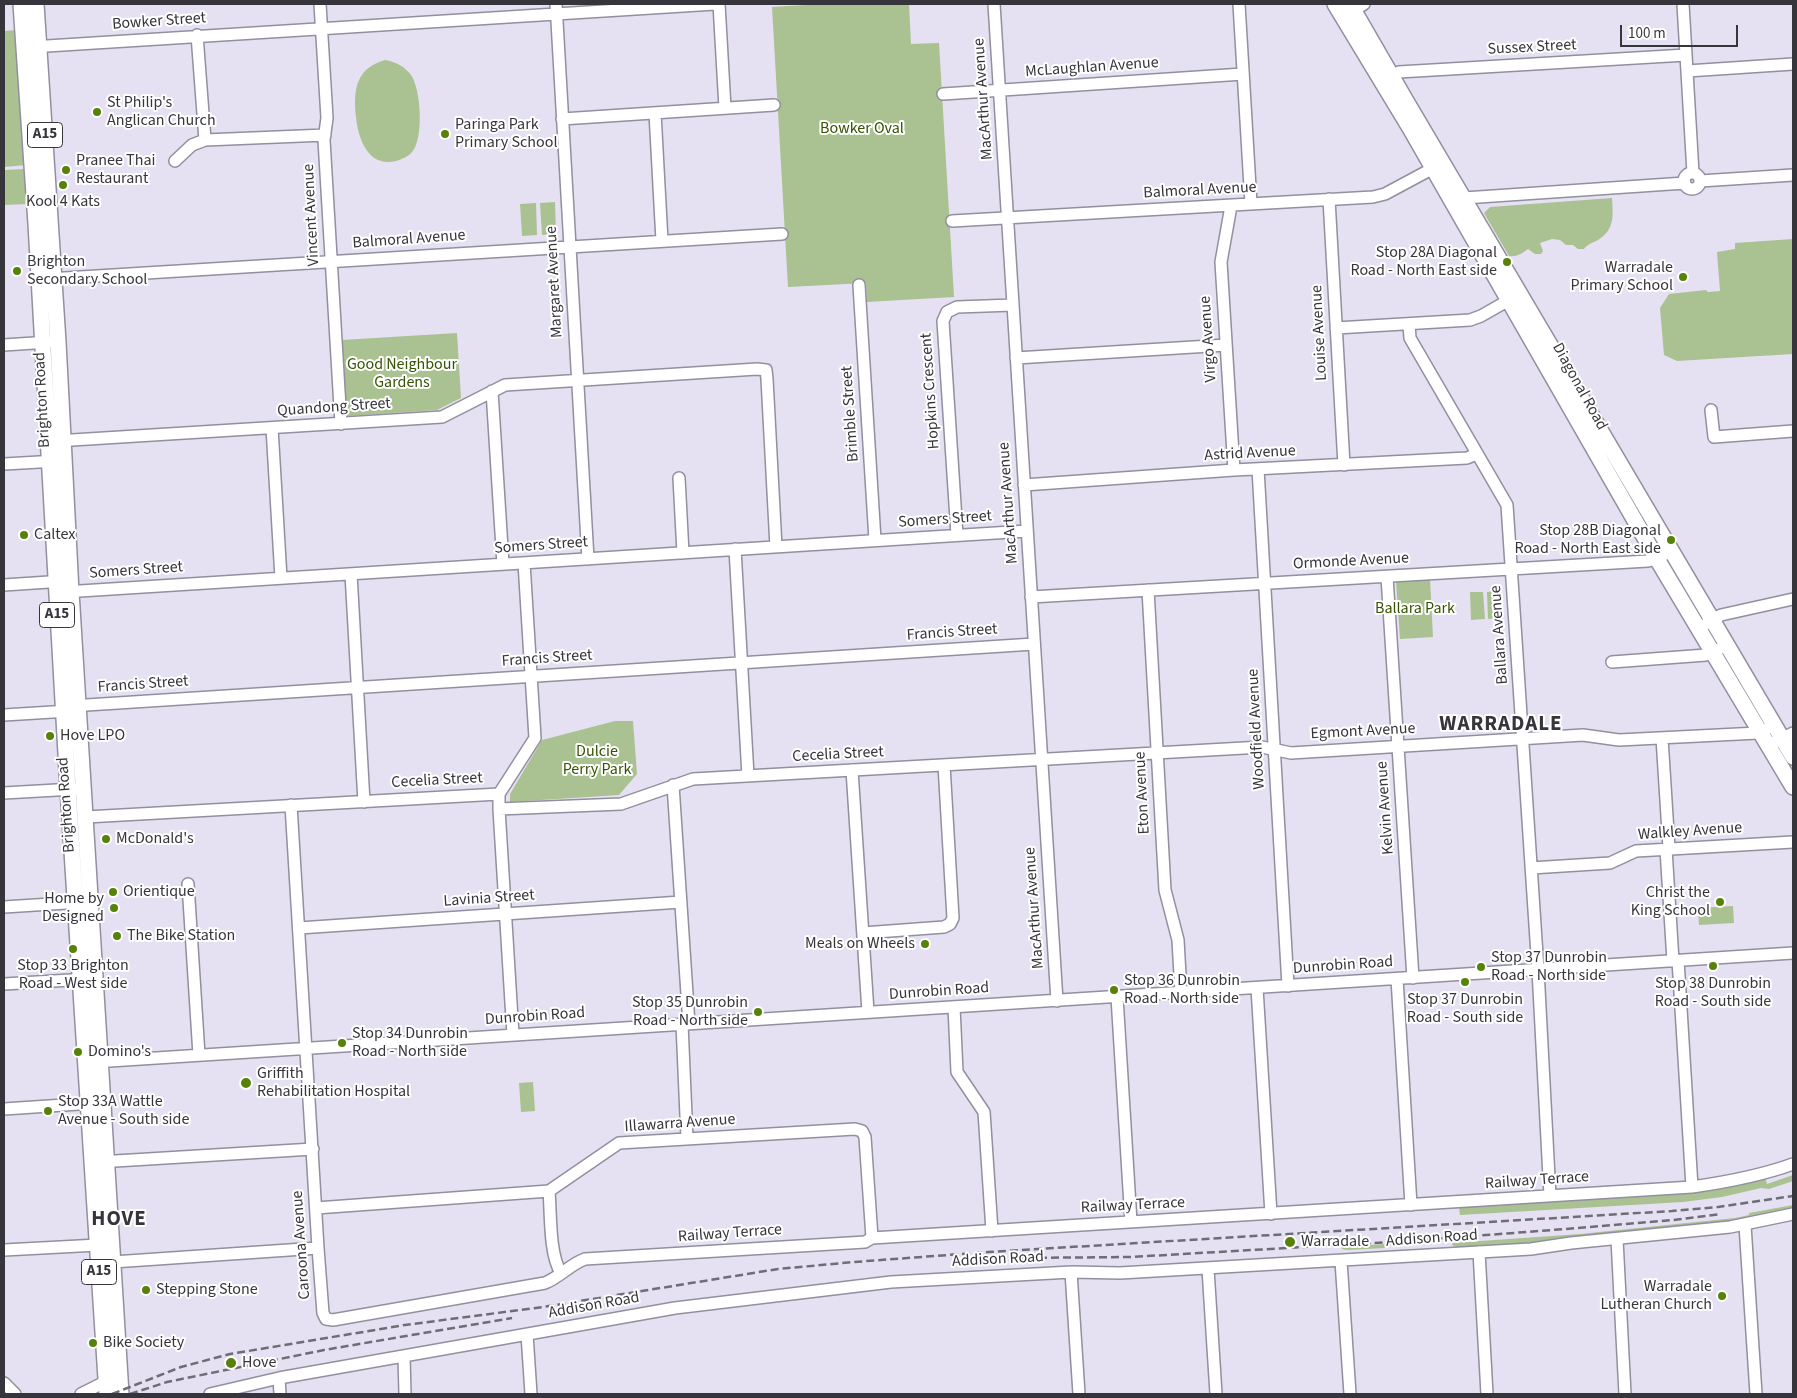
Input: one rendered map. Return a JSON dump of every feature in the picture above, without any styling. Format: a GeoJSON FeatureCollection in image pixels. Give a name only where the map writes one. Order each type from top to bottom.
{"type":"FeatureCollection","features":[{"type":"Feature","properties":{"kind":"main road","name":"Brighton Road"},"geometry":{"type":"LineString","coordinates":[[22,4],[32,47],[54,279],[58,342],[54,441]]}},
{"type":"Feature","properties":{"kind":"main road","name":"Brighton Road"},"geometry":{"type":"LineString","coordinates":[[36,4],[32,47],[38,280],[42,343],[56,461],[63,587],[63,709],[75,902],[88,979],[94,1062],[99,1162],[98,1245],[106,1388]]}},
{"type":"Feature","properties":{"kind":"main road","name":"Diagonal Road"},"geometry":{"type":"LineString","coordinates":[[1349,8],[1385,77],[1664,555],[1699,628],[1713,652],[1761,732],[1782,739]]}},
{"type":"Feature","properties":{"kind":"main road","name":"Diagonal Road"},"geometry":{"type":"LineString","coordinates":[[1664,555],[1712,619],[1793,757]]}},
{"type":"Feature","properties":{"kind":"main road","name":"Brighton Road"},"geometry":{"type":"LineString","coordinates":[[63,587],[78,708],[86,817],[91,902],[88,979]]}},
{"type":"Feature","properties":{"kind":"main road","name":"Diagonal Road"},"geometry":{"type":"LineString","coordinates":[[1782,739],[1793,787]]}},
{"type":"Feature","properties":{"kind":"main road","name":"Brighton Road"},"geometry":{"type":"LineString","coordinates":[[99,1162],[112,1262],[121,1394]]}},
{"type":"Feature","properties":{"kind":"street","name":"Vincent Avenue"},"geometry":{"type":"LineString","coordinates":[[320,4],[327,118],[325,135],[331,262],[341,424]]}},
{"type":"Feature","properties":{"kind":"street","name":"Bowker Street"},"geometry":{"type":"LineString","coordinates":[[32,47],[322,28],[556,9],[717,4]]}},
{"type":"Feature","properties":{"kind":"street"},"geometry":{"type":"LineString","coordinates":[[717,4],[725,108]]}},
{"type":"Feature","properties":{"kind":"street","name":"MacArthur Avenue"},"geometry":{"type":"LineString","coordinates":[[994,4],[1057,1001]]}},
{"type":"Feature","properties":{"kind":"street"},"geometry":{"type":"LineString","coordinates":[[1238,4],[1251,204]]}},
{"type":"Feature","properties":{"kind":"street"},"geometry":{"type":"LineString","coordinates":[[1459,201],[1685,183],[1688,187],[1698,186],[1687,71],[1683,4]]}},
{"type":"Feature","properties":{"kind":"street","name":"Margaret Avenue"},"geometry":{"type":"LineString","coordinates":[[556,9],[588,559]]}},
{"type":"Feature","properties":{"kind":"street"},"geometry":{"type":"LineString","coordinates":[[197,35],[205,140]]}},
{"type":"Feature","properties":{"kind":"street","name":"Sussex Street"},"geometry":{"type":"LineString","coordinates":[[1385,77],[1399,72],[1686,55]]}},
{"type":"Feature","properties":{"kind":"street"},"geometry":{"type":"LineString","coordinates":[[1687,71],[1793,64]]}},
{"type":"Feature","properties":{"kind":"street","name":"McLaughlan Avenue"},"geometry":{"type":"LineString","coordinates":[[943,94],[1243,74]]}},
{"type":"Feature","properties":{"kind":"street"},"geometry":{"type":"LineString","coordinates":[[562,119],[774,105]]}},
{"type":"Feature","properties":{"kind":"street"},"geometry":{"type":"LineString","coordinates":[[655,113],[662,241]]}},
{"type":"Feature","properties":{"kind":"street"},"geometry":{"type":"LineString","coordinates":[[175,162],[192,145],[205,140],[325,135]]}},
{"type":"Feature","properties":{"kind":"street","name":"Balmoral Avenue"},"geometry":{"type":"LineString","coordinates":[[952,221],[1372,197],[1385,194],[1438,166]]}},
{"type":"Feature","properties":{"kind":"street"},"geometry":{"type":"LineString","coordinates":[[1697,177],[1793,175]]}},
{"type":"Feature","properties":{"kind":"street","name":"Louise Avenue"},"geometry":{"type":"LineString","coordinates":[[1329,199],[1344,465]]}},
{"type":"Feature","properties":{"kind":"street","name":"Virgo Avenue"},"geometry":{"type":"LineString","coordinates":[[1231,206],[1221,262],[1234,470]]}},
{"type":"Feature","properties":{"kind":"street","name":"Balmoral Avenue"},"geometry":{"type":"LineString","coordinates":[[38,280],[782,234]]}},
{"type":"Feature","properties":{"kind":"street","name":"Brimble Street"},"geometry":{"type":"LineString","coordinates":[[859,285],[875,540]]}},
{"type":"Feature","properties":{"kind":"street"},"geometry":{"type":"LineString","coordinates":[[1336,328],[1470,320],[1481,316],[1514,297]]}},
{"type":"Feature","properties":{"kind":"street","name":"Hopkins Crescent"},"geometry":{"type":"LineString","coordinates":[[957,535],[943,321],[947,312],[957,307],[1013,305]]}},
{"type":"Feature","properties":{"kind":"street","name":"Ballara Avenue"},"geometry":{"type":"LineString","coordinates":[[1409,324],[1410,338],[1506,505],[1512,570],[1538,970],[1550,1196]]}},
{"type":"Feature","properties":{"kind":"street"},"geometry":{"type":"LineString","coordinates":[[4,345],[58,342]]}},
{"type":"Feature","properties":{"kind":"street"},"geometry":{"type":"LineString","coordinates":[[1016,358],[1226,345]]}},
{"type":"Feature","properties":{"kind":"street","name":"Quandong Street"},"geometry":{"type":"LineString","coordinates":[[54,441],[442,417],[505,386],[757,369],[766,370],[776,547]]}},
{"type":"Feature","properties":{"kind":"street"},"geometry":{"type":"LineString","coordinates":[[492,391],[503,564]]}},
{"type":"Feature","properties":{"kind":"street"},"geometry":{"type":"LineString","coordinates":[[1711,410],[1714,437],[1793,432]]}},
{"type":"Feature","properties":{"kind":"street"},"geometry":{"type":"LineString","coordinates":[[272,428],[281,578]]}},
{"type":"Feature","properties":{"kind":"street","name":"Astrid Avenue"},"geometry":{"type":"LineString","coordinates":[[1024,485],[1234,470],[1467,458],[1477,454]]}},
{"type":"Feature","properties":{"kind":"street"},"geometry":{"type":"LineString","coordinates":[[4,464],[56,461]]}},
{"type":"Feature","properties":{"kind":"street","name":"Woodfield Avenue"},"geometry":{"type":"LineString","coordinates":[[1258,469],[1288,986]]}},
{"type":"Feature","properties":{"kind":"street"},"geometry":{"type":"LineString","coordinates":[[679,478],[683,553]]}},
{"type":"Feature","properties":{"kind":"street","name":"Somers Street"},"geometry":{"type":"LineString","coordinates":[[4,585],[63,587],[281,578],[1027,531]]}},
{"type":"Feature","properties":{"kind":"street"},"geometry":{"type":"LineString","coordinates":[[735,549],[748,776]]}},
{"type":"Feature","properties":{"kind":"street","name":"Ormonde Avenue"},"geometry":{"type":"LineString","coordinates":[[1032,597],[1648,562],[1664,555]]}},
{"type":"Feature","properties":{"kind":"street"},"geometry":{"type":"LineString","coordinates":[[499,794],[535,738],[524,563]]}},
{"type":"Feature","properties":{"kind":"street"},"geometry":{"type":"LineString","coordinates":[[351,574],[364,802]]}},
{"type":"Feature","properties":{"kind":"street","name":"Kelvin Avenue"},"geometry":{"type":"LineString","coordinates":[[1387,577],[1413,978]]}},
{"type":"Feature","properties":{"kind":"street","name":"Eton Avenue"},"geometry":{"type":"LineString","coordinates":[[1148,590],[1165,890],[1178,940],[1181,993]]}},
{"type":"Feature","properties":{"kind":"street"},"geometry":{"type":"LineString","coordinates":[[1699,628],[1721,615],[1793,599]]}},
{"type":"Feature","properties":{"kind":"street","name":"Francis Street"},"geometry":{"type":"LineString","coordinates":[[4,715],[358,687],[1034,644]]}},
{"type":"Feature","properties":{"kind":"street"},"geometry":{"type":"LineString","coordinates":[[1612,662],[1706,655],[1726,644]]}},
{"type":"Feature","properties":{"kind":"street","name":"Egmont Avenue"},"geometry":{"type":"LineString","coordinates":[[1042,760],[1262,747],[1292,753],[1583,735],[1619,740],[1662,738],[1761,732],[1774,724]]}},
{"type":"Feature","properties":{"kind":"street"},"geometry":{"type":"LineString","coordinates":[[1662,738],[1667,848],[1692,1186]]}},
{"type":"Feature","properties":{"kind":"street","name":"Cecelia Street"},"geometry":{"type":"LineString","coordinates":[[86,817],[499,794],[499,809],[621,804],[692,779],[1042,760]]}},
{"type":"Feature","properties":{"kind":"street"},"geometry":{"type":"LineString","coordinates":[[862,933],[944,928],[950,924],[953,918],[944,765]]}},
{"type":"Feature","properties":{"kind":"street"},"geometry":{"type":"LineString","coordinates":[[852,770],[868,1012]]}},
{"type":"Feature","properties":{"kind":"street"},"geometry":{"type":"LineString","coordinates":[[674,786],[681,902],[687,1139]]}},
{"type":"Feature","properties":{"kind":"street"},"geometry":{"type":"LineString","coordinates":[[4,793],[84,788]]}},
{"type":"Feature","properties":{"kind":"street","name":"Caroona Avenue"},"geometry":{"type":"LineString","coordinates":[[291,806],[318,1248],[323,1313],[326,1319],[333,1320],[545,1283],[553,1280],[560,1273]]}},
{"type":"Feature","properties":{"kind":"street"},"geometry":{"type":"LineString","coordinates":[[499,809],[513,1035]]}},
{"type":"Feature","properties":{"kind":"street","name":"Walkley Avenue"},"geometry":{"type":"LineString","coordinates":[[1531,868],[1610,863],[1636,851],[1793,842]]}},
{"type":"Feature","properties":{"kind":"street"},"geometry":{"type":"LineString","coordinates":[[188,884],[199,1055]]}},
{"type":"Feature","properties":{"kind":"street"},"geometry":{"type":"LineString","coordinates":[[4,907],[91,902]]}},
{"type":"Feature","properties":{"kind":"street","name":"Lavinia Street"},"geometry":{"type":"LineString","coordinates":[[299,928],[681,902]]}},
{"type":"Feature","properties":{"kind":"street","name":"Dunrobin Road"},"geometry":{"type":"LineString","coordinates":[[94,1062],[1793,953]]}},
{"type":"Feature","properties":{"kind":"street"},"geometry":{"type":"LineString","coordinates":[[4,984],[88,979]]}},
{"type":"Feature","properties":{"kind":"street"},"geometry":{"type":"LineString","coordinates":[[1397,979],[1411,1205]]}},
{"type":"Feature","properties":{"kind":"street"},"geometry":{"type":"LineString","coordinates":[[1257,988],[1271,1214]]}},
{"type":"Feature","properties":{"kind":"street"},"geometry":{"type":"LineString","coordinates":[[1117,997],[1131,1222]]}},
{"type":"Feature","properties":{"kind":"street"},"geometry":{"type":"LineString","coordinates":[[954,1007],[957,1072],[984,1112],[992,1231]]}},
{"type":"Feature","properties":{"kind":"street"},"geometry":{"type":"LineString","coordinates":[[4,1109],[96,1103]]}},
{"type":"Feature","properties":{"kind":"street","name":"Illawarra Avenue"},"geometry":{"type":"LineString","coordinates":[[549,1191],[619,1143],[854,1129],[862,1131],[866,1137],[872,1238]]}},
{"type":"Feature","properties":{"kind":"street"},"geometry":{"type":"LineString","coordinates":[[99,1162],[313,1149]]}},
{"type":"Feature","properties":{"kind":"street","name":"Railway Terrace"},"geometry":{"type":"LineString","coordinates":[[560,1273],[574,1263],[585,1259],[865,1242],[872,1238],[1692,1186],[1734,1180],[1773,1171],[1793,1164]]}},
{"type":"Feature","properties":{"kind":"street"},"geometry":{"type":"LineString","coordinates":[[316,1208],[549,1191],[554,1255],[556,1266],[560,1273]]}},
{"type":"Feature","properties":{"kind":"street","name":"Addison Road"},"geometry":{"type":"LineString","coordinates":[[210,1394],[279,1378],[675,1308],[891,1282],[1071,1272],[1120,1273],[1478,1252],[1618,1239],[1745,1224],[1793,1214]]}},
{"type":"Feature","properties":{"kind":"street"},"geometry":{"type":"LineString","coordinates":[[1745,1224],[1756,1394]]}},
{"type":"Feature","properties":{"kind":"street"},"geometry":{"type":"LineString","coordinates":[[1618,1239],[1625,1394]]}},
{"type":"Feature","properties":{"kind":"street"},"geometry":{"type":"LineString","coordinates":[[4,1250],[98,1245]]}},
{"type":"Feature","properties":{"kind":"street"},"geometry":{"type":"LineString","coordinates":[[112,1262],[318,1248]]}},
{"type":"Feature","properties":{"kind":"street"},"geometry":{"type":"LineString","coordinates":[[1478,1252],[1487,1394]]}},
{"type":"Feature","properties":{"kind":"street"},"geometry":{"type":"LineString","coordinates":[[1342,1261],[1350,1394]]}},
{"type":"Feature","properties":{"kind":"street"},"geometry":{"type":"LineString","coordinates":[[1208,1268],[1216,1394]]}},
{"type":"Feature","properties":{"kind":"street"},"geometry":{"type":"LineString","coordinates":[[1071,1272],[1079,1394]]}},
{"type":"Feature","properties":{"kind":"street"},"geometry":{"type":"LineString","coordinates":[[527,1334],[531,1394]]}},
{"type":"Feature","properties":{"kind":"street"},"geometry":{"type":"LineString","coordinates":[[404,1356],[405,1394]]}},
{"type":"Feature","properties":{"kind":"street"},"geometry":{"type":"LineString","coordinates":[[81,1394],[106,1388],[120,1369]]}},
{"type":"Feature","properties":{"kind":"street"},"geometry":{"type":"LineString","coordinates":[[279,1378],[280,1394]]}},
{"type":"Feature","properties":{"kind":"street"},"geometry":{"type":"LineString","coordinates":[[4,1383],[15,1394]]}},
{"type":"Feature","properties":{"kind":"green space","name":"Bowker Oval"},"geometry":{"type":"Polygon","coordinates":[[[824,4],[909,4],[911,44],[939,43],[954,297],[867,302],[866,283],[788,287],[772,7],[824,4]]]}},
{"type":"Feature","properties":{"kind":"green space"},"geometry":{"type":"Polygon","coordinates":[[[17,30],[26,165],[4,167],[4,31],[17,30]]]}},
{"type":"Feature","properties":{"kind":"green space"},"geometry":{"type":"Polygon","coordinates":[[[385,60],[400,65],[411,75],[417,91],[420,114],[416,146],[412,152],[407,157],[386,162],[378,160],[366,150],[359,134],[355,107],[356,89],[362,74],[368,68],[385,60]]]}},
{"type":"Feature","properties":{"kind":"green space"},"geometry":{"type":"Polygon","coordinates":[[[25,169],[27,204],[4,205],[4,170],[25,169]]]}},
{"type":"Feature","properties":{"kind":"green space"},"geometry":{"type":"Polygon","coordinates":[[[1612,198],[1612,222],[1608,232],[1584,249],[1578,249],[1573,245],[1566,245],[1560,240],[1552,239],[1540,243],[1543,251],[1541,254],[1535,254],[1528,249],[1519,255],[1509,256],[1484,213],[1490,207],[1612,198]]]}},
{"type":"Feature","properties":{"kind":"green space"},"geometry":{"type":"Polygon","coordinates":[[[555,202],[556,234],[542,235],[540,203],[555,202]]]}},
{"type":"Feature","properties":{"kind":"green space"},"geometry":{"type":"Polygon","coordinates":[[[536,203],[537,235],[522,236],[520,204],[536,203]]]}},
{"type":"Feature","properties":{"kind":"green space"},"geometry":{"type":"Polygon","coordinates":[[[1793,239],[1793,354],[1677,361],[1664,355],[1660,308],[1669,294],[1706,290],[1708,292],[1720,291],[1717,252],[1735,249],[1735,243],[1793,239]]]}},
{"type":"Feature","properties":{"kind":"green space","name":"Good Neighbour Gardens"},"geometry":{"type":"Polygon","coordinates":[[[457,333],[461,398],[437,410],[347,416],[342,340],[457,333]]]}},
{"type":"Feature","properties":{"kind":"green space","name":"Ballara Park"},"geometry":{"type":"Polygon","coordinates":[[[1430,579],[1433,637],[1400,639],[1396,581],[1430,579]]]}},
{"type":"Feature","properties":{"kind":"green space"},"geometry":{"type":"Polygon","coordinates":[[[1499,591],[1500,618],[1488,619],[1487,592],[1499,591]]]}},
{"type":"Feature","properties":{"kind":"green space"},"geometry":{"type":"Polygon","coordinates":[[[1470,592],[1483,592],[1485,619],[1471,620],[1470,592]]]}},
{"type":"Feature","properties":{"kind":"green space","name":"Dulcie Perry Park"},"geometry":{"type":"Polygon","coordinates":[[[615,721],[633,721],[637,774],[619,795],[510,802],[510,794],[542,740],[615,721]]]}},
{"type":"Feature","properties":{"kind":"green space"},"geometry":{"type":"Polygon","coordinates":[[[1733,906],[1734,923],[1699,925],[1698,908],[1733,906]]]}},
{"type":"Feature","properties":{"kind":"green space"},"geometry":{"type":"Polygon","coordinates":[[[533,1082],[535,1111],[521,1112],[519,1083],[533,1082]]]}},
{"type":"Feature","properties":{"kind":"green space"},"geometry":{"type":"Polygon","coordinates":[[[1793,1175],[1793,1181],[1769,1189],[1761,1188],[1722,1197],[1683,1202],[1460,1215],[1459,1207],[1765,1177],[1767,1184],[1793,1175]]]}},
{"type":"Feature","properties":{"kind":"green space"},"geometry":{"type":"Polygon","coordinates":[[[1793,1205],[1793,1209],[1722,1223],[1571,1237],[1528,1243],[1458,1248],[1452,1245],[1452,1243],[1580,1234],[1735,1218],[1749,1215],[1749,1213],[1793,1205]]]}},
{"type":"Feature","properties":{"kind":"green space"},"geometry":{"type":"Polygon","coordinates":[[[1385,1244],[1385,1248],[1342,1249],[1342,1247],[1385,1244]]]}},
{"type":"Feature","properties":{"kind":"railway"},"geometry":{"type":"LineString","coordinates":[[112,1394],[181,1367],[230,1354],[405,1325],[543,1307],[778,1269],[988,1252],[1672,1211],[1718,1207],[1793,1196]]}},
{"type":"Feature","properties":{"kind":"railway"},"geometry":{"type":"LineString","coordinates":[[1015,1258],[1131,1257],[1408,1241],[1673,1220],[1721,1214]]}},
{"type":"Feature","properties":{"kind":"railway"},"geometry":{"type":"LineString","coordinates":[[130,1394],[167,1382],[324,1350],[512,1318]]}},
{"type":"Feature","properties":{"kind":"place","name":"St Philip's Anglican Church"},"geometry":{"type":"Point","coordinates":[97,112]}},
{"type":"Feature","properties":{"kind":"place","name":"Paringa Park Primary School"},"geometry":{"type":"Point","coordinates":[445,134]}},
{"type":"Feature","properties":{"kind":"place","name":"Pranee Thai Restaurant"},"geometry":{"type":"Point","coordinates":[66,170]}},
{"type":"Feature","properties":{"kind":"place","name":"Kool 4 Kats"},"geometry":{"type":"Point","coordinates":[63,185]}},
{"type":"Feature","properties":{"kind":"place","name":"Stop 28A Diagonal Road - North East side"},"geometry":{"type":"Point","coordinates":[1507,262]}},
{"type":"Feature","properties":{"kind":"place","name":"Brighton Secondary School"},"geometry":{"type":"Point","coordinates":[17,271]}},
{"type":"Feature","properties":{"kind":"place","name":"Warradale Primary School"},"geometry":{"type":"Point","coordinates":[1683,277]}},
{"type":"Feature","properties":{"kind":"place","name":"Caltex"},"geometry":{"type":"Point","coordinates":[24,535]}},
{"type":"Feature","properties":{"kind":"place","name":"Stop 28B Diagonal Road - North East side"},"geometry":{"type":"Point","coordinates":[1671,540]}},
{"type":"Feature","properties":{"kind":"place","name":"Hove LPO"},"geometry":{"type":"Point","coordinates":[50,736]}},
{"type":"Feature","properties":{"kind":"place","name":"McDonald's"},"geometry":{"type":"Point","coordinates":[106,839]}},
{"type":"Feature","properties":{"kind":"place","name":"Orientique"},"geometry":{"type":"Point","coordinates":[113,892]}},
{"type":"Feature","properties":{"kind":"place","name":"Christ the King School"},"geometry":{"type":"Point","coordinates":[1720,902]}},
{"type":"Feature","properties":{"kind":"place","name":"Home by Designed"},"geometry":{"type":"Point","coordinates":[114,908]}},
{"type":"Feature","properties":{"kind":"place","name":"The Bike Station"},"geometry":{"type":"Point","coordinates":[117,936]}},
{"type":"Feature","properties":{"kind":"place","name":"Meals on Wheels"},"geometry":{"type":"Point","coordinates":[925,944]}},
{"type":"Feature","properties":{"kind":"place","name":"Stop 33 Brighton Road - West side"},"geometry":{"type":"Point","coordinates":[73,949]}},
{"type":"Feature","properties":{"kind":"place","name":"Stop 38 Dunrobin Road - South side"},"geometry":{"type":"Point","coordinates":[1713,966]}},
{"type":"Feature","properties":{"kind":"place","name":"Stop 37 Dunrobin Road - North side"},"geometry":{"type":"Point","coordinates":[1481,967]}},
{"type":"Feature","properties":{"kind":"place","name":"Stop 37 Dunrobin Road - South side"},"geometry":{"type":"Point","coordinates":[1465,982]}},
{"type":"Feature","properties":{"kind":"place","name":"Stop 36 Dunrobin Road - North side"},"geometry":{"type":"Point","coordinates":[1114,990]}},
{"type":"Feature","properties":{"kind":"place","name":"Stop 35 Dunrobin Road - North side"},"geometry":{"type":"Point","coordinates":[758,1012]}},
{"type":"Feature","properties":{"kind":"place","name":"Stop 34 Dunrobin Road - North side"},"geometry":{"type":"Point","coordinates":[342,1043]}},
{"type":"Feature","properties":{"kind":"place","name":"Domino's"},"geometry":{"type":"Point","coordinates":[78,1052]}},
{"type":"Feature","properties":{"kind":"place","name":"Griffith Rehabilitation Hospital"},"geometry":{"type":"Point","coordinates":[246,1083]}},
{"type":"Feature","properties":{"kind":"place","name":"Stop 33A Wattle Avenue - South side"},"geometry":{"type":"Point","coordinates":[48,1111]}},
{"type":"Feature","properties":{"kind":"place","name":"Warradale"},"geometry":{"type":"Point","coordinates":[1290,1242]}},
{"type":"Feature","properties":{"kind":"place","name":"Stepping Stone"},"geometry":{"type":"Point","coordinates":[146,1290]}},
{"type":"Feature","properties":{"kind":"place","name":"Warradale Lutheran Church"},"geometry":{"type":"Point","coordinates":[1722,1296]}},
{"type":"Feature","properties":{"kind":"place","name":"Bike Society"},"geometry":{"type":"Point","coordinates":[93,1343]}},
{"type":"Feature","properties":{"kind":"place","name":"Hove"},"geometry":{"type":"Point","coordinates":[231,1363]}},
{"type":"Feature","properties":{"kind":"district","name":"WARRADALE"},"geometry":{"type":"Point","coordinates":[1501,725]}},
{"type":"Feature","properties":{"kind":"district","name":"HOVE"},"geometry":{"type":"Point","coordinates":[119,1220]}}]}
